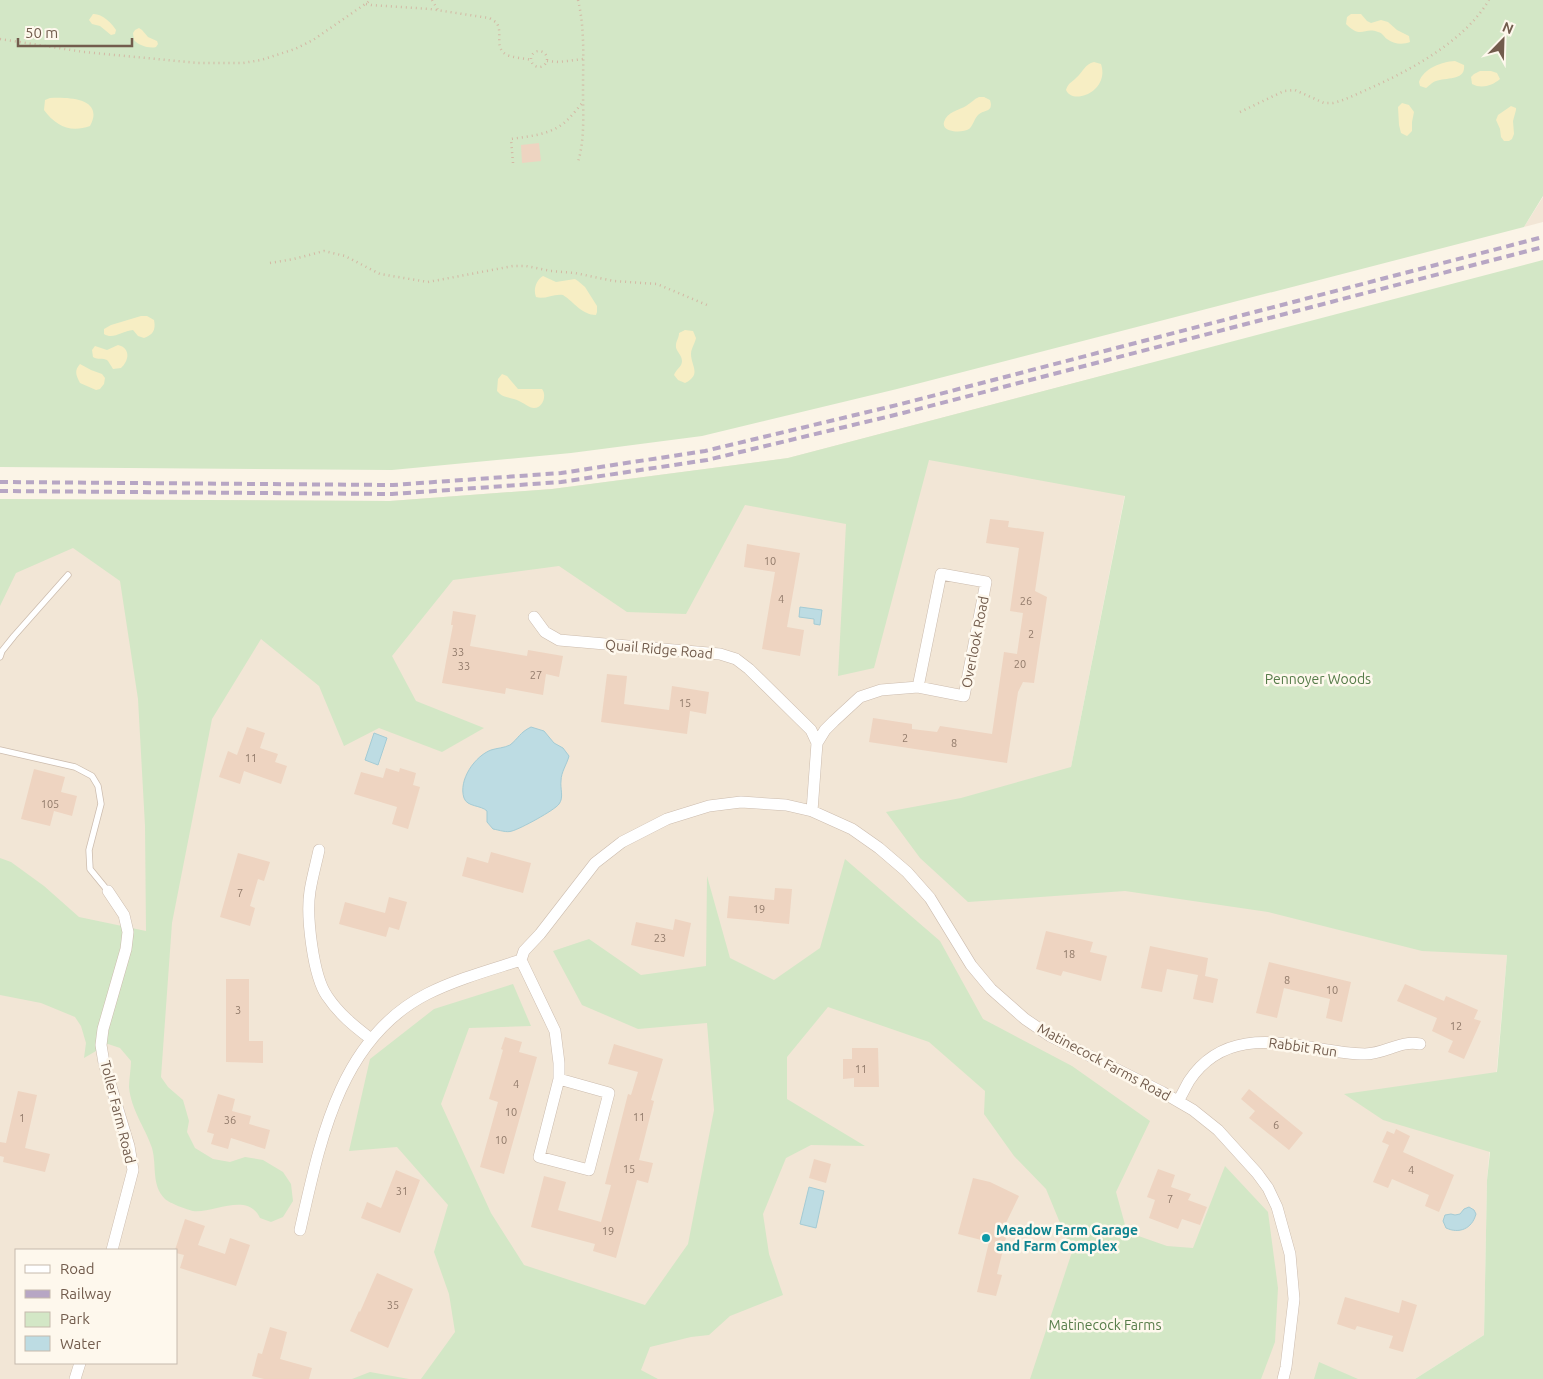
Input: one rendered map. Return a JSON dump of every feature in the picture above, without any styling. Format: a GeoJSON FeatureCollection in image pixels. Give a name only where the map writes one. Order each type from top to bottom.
{"type":"FeatureCollection","features":[{"type":"Feature","properties":{"kind":"street","name":"Overlook Road"},"geometry":{"type":"LineString","coordinates":[[817,743],[825,730],[860,697],[881,690],[918,687],[964,696],[986,582],[940,574],[918,687]]}},
{"type":"Feature","properties":{"kind":"street","name":"Quail Ridge Road"},"geometry":{"type":"LineString","coordinates":[[534,617],[545,632],[559,640],[720,654],[736,659],[749,669],[811,730],[817,743]]}},
{"type":"Feature","properties":{"kind":"street"},"geometry":{"type":"LineString","coordinates":[[812,811],[817,743]]}},
{"type":"Feature","properties":{"kind":"street","name":"Matinecock Farms Road"},"geometry":{"type":"LineString","coordinates":[[521,960],[524,951],[540,934],[595,863],[622,842],[667,820],[709,806],[741,802],[786,805],[812,811],[852,829],[879,848],[907,872],[930,898],[971,965],[990,989],[1025,1019],[1050,1036],[1162,1092],[1193,1110],[1218,1130],[1257,1173],[1268,1188],[1277,1206],[1290,1254],[1294,1299],[1283,1379]]}},
{"type":"Feature","properties":{"kind":"street"},"geometry":{"type":"LineString","coordinates":[[319,850],[309,893],[309,929],[315,964],[325,995],[343,1017],[371,1039]]}},
{"type":"Feature","properties":{"kind":"street","name":"Toller Farm Road"},"geometry":{"type":"LineString","coordinates":[[108,891],[124,915],[128,932],[126,950],[103,1029],[101,1044],[104,1063],[129,1146],[132,1170],[112,1249]]}},
{"type":"Feature","properties":{"kind":"street"},"geometry":{"type":"LineString","coordinates":[[300,1230],[316,1160],[347,1074],[371,1039],[401,1010],[427,994],[458,980],[521,960],[555,1031],[559,1063],[559,1079],[539,1157],[589,1170],[609,1093],[559,1079]]}},
{"type":"Feature","properties":{"kind":"street","name":"Rabbit Run"},"geometry":{"type":"LineString","coordinates":[[1178,1101],[1190,1080],[1205,1063],[1221,1051],[1240,1044],[1263,1041],[1286,1043],[1351,1054],[1383,1052],[1411,1042],[1420,1044]]}},
{"type":"Feature","properties":{"kind":"street"},"geometry":{"type":"LineString","coordinates":[[75,1379],[80,1364]]}},
{"type":"Feature","properties":{"kind":"lane"},"geometry":{"type":"LineString","coordinates":[[0,657],[2,651],[14,636],[68,575]]}},
{"type":"Feature","properties":{"kind":"lane"},"geometry":{"type":"LineString","coordinates":[[0,750],[75,767],[92,776],[98,786],[101,804],[89,850],[90,869],[108,891]]}},
{"type":"Feature","properties":{"kind":"path"},"geometry":{"type":"LineString","coordinates":[[0,39],[84,52],[198,63],[243,63],[261,60],[295,49],[313,40],[371,0]]}},
{"type":"Feature","properties":{"kind":"path"},"geometry":{"type":"LineString","coordinates":[[432,0],[438,10]]}},
{"type":"Feature","properties":{"kind":"path"},"geometry":{"type":"LineString","coordinates":[[578,0],[583,31],[583,128],[578,162]]}},
{"type":"Feature","properties":{"kind":"path"},"geometry":{"type":"LineString","coordinates":[[1240,112],[1284,91],[1295,90],[1324,103],[1333,103],[1394,78],[1450,42],[1473,22],[1489,0]]}},
{"type":"Feature","properties":{"kind":"path"},"geometry":{"type":"LineString","coordinates":[[366,4],[438,10],[489,18],[496,22],[499,44],[505,54],[531,60],[535,67],[543,66],[547,58],[545,53],[539,51],[534,52],[531,60]]}},
{"type":"Feature","properties":{"kind":"path"},"geometry":{"type":"LineString","coordinates":[[547,61],[559,62],[583,59]]}},
{"type":"Feature","properties":{"kind":"path"},"geometry":{"type":"LineString","coordinates":[[513,163],[511,139],[540,135],[551,130],[564,123],[583,102]]}},
{"type":"Feature","properties":{"kind":"path"},"geometry":{"type":"LineString","coordinates":[[270,263],[324,251],[345,256],[380,274],[428,282],[513,266],[526,266],[614,281],[657,284],[707,305]]}},
{"type":"Feature","properties":{"kind":"shaded area"},"geometry":{"type":"Polygon","coordinates":[[[1543,197],[1543,222],[1524,227],[1543,197]]]}},
{"type":"Feature","properties":{"kind":"shaded area","name":"Matinecock Farms"},"geometry":{"type":"Polygon","coordinates":[[[1151,363],[1055,848],[1507,955],[1487,1180],[1484,1335],[1415,1379],[0,1379],[0,499],[390,501],[552,489],[788,458],[1151,363]]]}},
{"type":"Feature","properties":{"kind":"green space"},"geometry":{"type":"Polygon","coordinates":[[[0,0],[1543,0],[1543,196],[1524,227],[897,389],[702,436],[571,453],[392,470],[0,467],[0,0]]]}},
{"type":"Feature","properties":{"kind":"green space","name":"Pennoyer Woods"},"geometry":{"type":"Polygon","coordinates":[[[1543,260],[1543,1379],[1415,1379],[1484,1335],[1487,1180],[1490,1152],[1383,1120],[1344,1094],[1497,1072],[1507,955],[1422,951],[1268,912],[1125,891],[968,902],[920,858],[886,812],[961,798],[1071,767],[1125,496],[929,460],[874,668],[838,676],[846,524],[745,505],[686,614],[627,612],[559,566],[453,580],[392,656],[416,701],[484,728],[442,752],[379,728],[344,746],[319,686],[261,639],[212,719],[172,923],[161,1077],[168,1087],[183,1100],[189,1121],[187,1132],[195,1148],[213,1159],[230,1162],[245,1157],[263,1160],[283,1172],[291,1184],[293,1201],[283,1217],[271,1222],[260,1218],[254,1210],[247,1206],[239,1205],[193,1211],[165,1199],[156,1181],[152,1148],[135,1111],[130,1095],[131,1061],[120,1048],[108,1044],[84,1058],[86,1043],[81,1026],[75,1017],[41,1003],[0,995],[0,858],[11,862],[44,886],[79,917],[146,931],[145,826],[138,699],[120,581],[73,548],[16,573],[0,606],[0,499],[390,501],[552,489],[788,458],[1543,260]]]}},
{"type":"Feature","properties":{"kind":"green space"},"geometry":{"type":"Polygon","coordinates":[[[845,859],[940,941],[983,1019],[1072,1066],[1150,1121],[1116,1192],[1127,1232],[1167,1246],[1193,1248],[1225,1166],[1268,1212],[1278,1288],[1275,1342],[1261,1379],[1030,1379],[1072,1252],[1046,1189],[1014,1156],[984,1114],[985,1091],[929,1042],[828,1007],[787,1057],[787,1099],[865,1146],[811,1145],[786,1158],[763,1214],[769,1254],[783,1295],[730,1316],[709,1335],[691,1337],[650,1347],[641,1370],[658,1379],[421,1379],[455,1332],[449,1294],[434,1252],[448,1205],[397,1147],[349,1151],[370,1059],[434,1009],[513,984],[531,1026],[469,1028],[441,1104],[491,1213],[524,1265],[645,1305],[688,1244],[714,1110],[707,1023],[638,1029],[582,1005],[553,951],[589,939],[641,975],[706,966],[707,876],[730,958],[774,980],[820,948],[845,859]]]}},
{"type":"Feature","properties":{"kind":"green space"},"geometry":{"type":"Polygon","coordinates":[[[1319,1362],[1358,1379],[1314,1379],[1319,1362]]]}},
{"type":"Feature","properties":{"kind":"green space"},"geometry":{"type":"Polygon","coordinates":[[[370,1372],[409,1379],[352,1379],[370,1372]]]}},
{"type":"Feature","properties":{"kind":"sand"},"geometry":{"type":"Polygon","coordinates":[[[93,14],[103,17],[109,22],[116,30],[115,34],[111,35],[100,26],[92,24],[89,20],[93,14]]]}},
{"type":"Feature","properties":{"kind":"sand"},"geometry":{"type":"Polygon","coordinates":[[[1351,14],[1361,14],[1371,23],[1381,20],[1388,22],[1397,30],[1409,36],[1410,42],[1398,44],[1389,41],[1381,33],[1369,30],[1359,32],[1351,29],[1346,24],[1347,17],[1351,14]]]}},
{"type":"Feature","properties":{"kind":"sand"},"geometry":{"type":"Polygon","coordinates":[[[139,28],[148,37],[157,41],[156,47],[144,46],[134,40],[133,33],[139,28]]]}},
{"type":"Feature","properties":{"kind":"sand"},"geometry":{"type":"Polygon","coordinates":[[[1455,61],[1464,65],[1462,74],[1454,78],[1440,80],[1426,88],[1420,86],[1421,77],[1429,69],[1439,64],[1455,61]]]}},
{"type":"Feature","properties":{"kind":"sand"},"geometry":{"type":"Polygon","coordinates":[[[1094,62],[1101,64],[1102,74],[1096,88],[1083,96],[1070,95],[1066,90],[1069,84],[1086,66],[1094,62]]]}},
{"type":"Feature","properties":{"kind":"sand"},"geometry":{"type":"Polygon","coordinates":[[[1480,71],[1497,73],[1500,79],[1486,86],[1472,84],[1471,77],[1480,71]]]}},
{"type":"Feature","properties":{"kind":"sand"},"geometry":{"type":"Polygon","coordinates":[[[979,97],[990,100],[991,107],[975,118],[969,129],[953,131],[944,126],[948,116],[979,97]]]}},
{"type":"Feature","properties":{"kind":"sand"},"geometry":{"type":"Polygon","coordinates":[[[50,98],[75,99],[89,105],[93,110],[90,126],[76,129],[64,127],[53,120],[44,110],[45,100],[50,98]]]}},
{"type":"Feature","properties":{"kind":"sand"},"geometry":{"type":"Polygon","coordinates":[[[1402,103],[1409,105],[1414,112],[1412,131],[1407,136],[1401,133],[1399,125],[1398,107],[1402,103]]]}},
{"type":"Feature","properties":{"kind":"sand"},"geometry":{"type":"Polygon","coordinates":[[[1511,106],[1516,108],[1513,121],[1514,134],[1512,139],[1504,141],[1496,120],[1498,115],[1511,106]]]}},
{"type":"Feature","properties":{"kind":"sand"},"geometry":{"type":"Polygon","coordinates":[[[543,276],[556,282],[575,279],[578,281],[585,287],[597,306],[596,315],[582,311],[563,295],[543,298],[536,297],[536,285],[543,276]]]}},
{"type":"Feature","properties":{"kind":"sand"},"geometry":{"type":"Polygon","coordinates":[[[147,316],[154,320],[155,327],[152,334],[147,337],[138,336],[133,330],[114,336],[104,334],[104,329],[111,325],[147,316]]]}},
{"type":"Feature","properties":{"kind":"sand"},"geometry":{"type":"Polygon","coordinates":[[[685,330],[693,331],[696,338],[691,354],[694,373],[690,380],[685,383],[678,380],[674,375],[682,361],[676,347],[676,342],[679,333],[685,330]]]}},
{"type":"Feature","properties":{"kind":"sand"},"geometry":{"type":"Polygon","coordinates":[[[118,345],[127,352],[126,362],[121,368],[113,369],[107,360],[93,357],[92,350],[95,346],[107,350],[118,345]]]}},
{"type":"Feature","properties":{"kind":"sand"},"geometry":{"type":"Polygon","coordinates":[[[80,364],[102,374],[105,378],[104,384],[100,389],[96,390],[80,383],[76,373],[80,364]]]}},
{"type":"Feature","properties":{"kind":"sand"},"geometry":{"type":"Polygon","coordinates":[[[502,374],[507,376],[518,389],[542,389],[544,394],[542,404],[532,408],[500,394],[497,391],[498,379],[502,374]]]}},
{"type":"Feature","properties":{"kind":"water"},"geometry":{"type":"Polygon","coordinates":[[[800,607],[822,610],[820,625],[814,624],[814,619],[799,617],[800,607]]]}},
{"type":"Feature","properties":{"kind":"water"},"geometry":{"type":"Polygon","coordinates":[[[531,727],[544,731],[569,756],[561,778],[562,796],[560,802],[544,815],[516,830],[508,832],[493,829],[487,822],[487,811],[468,803],[464,798],[463,784],[469,770],[479,758],[491,750],[510,745],[524,731],[531,727]]]}},
{"type":"Feature","properties":{"kind":"water"},"geometry":{"type":"Polygon","coordinates":[[[374,733],[387,738],[378,765],[365,760],[374,733]]]}},
{"type":"Feature","properties":{"kind":"water"},"geometry":{"type":"Polygon","coordinates":[[[809,1187],[824,1191],[816,1228],[800,1224],[809,1187]]]}},
{"type":"Feature","properties":{"kind":"water"},"geometry":{"type":"Polygon","coordinates":[[[1469,1207],[1476,1214],[1468,1227],[1460,1230],[1446,1228],[1443,1221],[1445,1215],[1460,1214],[1469,1207]]]}},
{"type":"Feature","properties":{"kind":"building"},"geometry":{"type":"Polygon","coordinates":[[[539,143],[541,161],[522,163],[521,145],[539,143]]]}},
{"type":"Feature","properties":{"kind":"building"},"geometry":{"type":"Polygon","coordinates":[[[990,519],[1009,521],[1008,527],[1044,532],[1035,591],[1047,597],[1034,683],[1023,682],[1018,692],[1007,763],[869,742],[873,718],[912,724],[912,729],[937,732],[940,726],[992,734],[1004,652],[1017,654],[1023,613],[1010,611],[1019,548],[986,543],[990,519]]]}},
{"type":"Feature","properties":{"kind":"building"},"geometry":{"type":"Polygon","coordinates":[[[747,544],[800,553],[787,627],[804,630],[800,656],[762,649],[775,572],[744,567],[747,544]]]}},
{"type":"Feature","properties":{"kind":"building"},"geometry":{"type":"Polygon","coordinates":[[[453,611],[476,615],[470,646],[527,656],[528,650],[563,656],[559,677],[546,674],[543,695],[506,688],[505,694],[442,683],[453,625],[451,625],[453,611]]]}},
{"type":"Feature","properties":{"kind":"building"},"geometry":{"type":"Polygon","coordinates":[[[607,674],[627,676],[624,704],[669,710],[672,686],[709,692],[706,714],[690,711],[687,734],[601,722],[607,674]]]}},
{"type":"Feature","properties":{"kind":"building"},"geometry":{"type":"Polygon","coordinates":[[[247,727],[265,733],[260,748],[278,754],[275,762],[287,766],[281,784],[244,771],[240,784],[219,777],[228,751],[237,755],[247,727]]]}},
{"type":"Feature","properties":{"kind":"building"},"geometry":{"type":"Polygon","coordinates":[[[386,768],[399,772],[400,768],[416,773],[413,785],[420,787],[408,829],[392,824],[397,807],[354,794],[361,772],[383,778],[386,768]]]}},
{"type":"Feature","properties":{"kind":"building"},"geometry":{"type":"Polygon","coordinates":[[[34,769],[65,777],[61,792],[77,796],[72,816],[54,811],[50,826],[21,819],[34,769]]]}},
{"type":"Feature","properties":{"kind":"building"},"geometry":{"type":"Polygon","coordinates":[[[491,852],[531,863],[523,893],[462,876],[467,857],[488,863],[491,852]]]}},
{"type":"Feature","properties":{"kind":"building"},"geometry":{"type":"Polygon","coordinates":[[[238,853],[270,862],[264,881],[258,879],[250,906],[255,908],[250,926],[220,917],[238,853]]]}},
{"type":"Feature","properties":{"kind":"building"},"geometry":{"type":"Polygon","coordinates":[[[775,888],[792,889],[789,924],[727,918],[729,896],[774,900],[775,888]]]}},
{"type":"Feature","properties":{"kind":"building"},"geometry":{"type":"Polygon","coordinates":[[[389,897],[407,902],[399,930],[389,927],[386,937],[339,924],[345,902],[385,913],[389,897]]]}},
{"type":"Feature","properties":{"kind":"building"},"geometry":{"type":"Polygon","coordinates":[[[675,919],[691,923],[684,957],[631,945],[636,922],[673,930],[675,919]]]}},
{"type":"Feature","properties":{"kind":"building"},"geometry":{"type":"Polygon","coordinates":[[[1046,931],[1093,942],[1090,952],[1107,956],[1101,981],[1063,971],[1061,976],[1036,969],[1046,931]]]}},
{"type":"Feature","properties":{"kind":"building"},"geometry":{"type":"Polygon","coordinates":[[[1150,946],[1208,958],[1205,976],[1218,979],[1213,1003],[1193,999],[1198,975],[1167,969],[1162,992],[1141,988],[1150,946]]]}},
{"type":"Feature","properties":{"kind":"building"},"geometry":{"type":"Polygon","coordinates":[[[1269,962],[1351,982],[1342,1022],[1326,1018],[1330,999],[1284,988],[1277,1018],[1256,1013],[1269,962]]]}},
{"type":"Feature","properties":{"kind":"building"},"geometry":{"type":"Polygon","coordinates":[[[226,979],[249,979],[249,1041],[263,1041],[263,1063],[226,1062],[226,979]]]}},
{"type":"Feature","properties":{"kind":"building"},"geometry":{"type":"Polygon","coordinates":[[[1405,984],[1444,1001],[1446,996],[1478,1010],[1474,1019],[1481,1021],[1464,1059],[1448,1052],[1453,1041],[1432,1031],[1437,1018],[1397,1001],[1405,984]]]}},
{"type":"Feature","properties":{"kind":"building"},"geometry":{"type":"Polygon","coordinates":[[[505,1037],[522,1042],[519,1052],[537,1057],[504,1174],[480,1167],[498,1102],[489,1099],[505,1037]]]}},
{"type":"Feature","properties":{"kind":"building"},"geometry":{"type":"Polygon","coordinates":[[[614,1044],[663,1059],[651,1100],[654,1101],[639,1160],[653,1163],[648,1183],[637,1180],[616,1258],[593,1251],[595,1244],[531,1227],[544,1176],[566,1182],[558,1210],[601,1222],[611,1185],[605,1184],[628,1094],[631,1095],[638,1072],[608,1064],[614,1044]]]}},
{"type":"Feature","properties":{"kind":"building"},"geometry":{"type":"Polygon","coordinates":[[[852,1048],[878,1048],[879,1087],[854,1087],[854,1078],[843,1079],[843,1059],[852,1059],[852,1048]]]}},
{"type":"Feature","properties":{"kind":"building"},"geometry":{"type":"Polygon","coordinates":[[[1249,1089],[1303,1133],[1289,1150],[1249,1118],[1255,1111],[1241,1099],[1249,1089]]]}},
{"type":"Feature","properties":{"kind":"building"},"geometry":{"type":"Polygon","coordinates":[[[18,1091],[37,1095],[25,1148],[50,1154],[45,1172],[3,1162],[4,1157],[0,1156],[0,1142],[6,1143],[18,1091]]]}},
{"type":"Feature","properties":{"kind":"building"},"geometry":{"type":"Polygon","coordinates":[[[218,1094],[235,1099],[232,1111],[251,1116],[249,1124],[270,1130],[265,1149],[231,1138],[228,1149],[211,1144],[214,1134],[207,1132],[218,1094]]]}},
{"type":"Feature","properties":{"kind":"building"},"geometry":{"type":"Polygon","coordinates":[[[1396,1129],[1410,1136],[1403,1152],[1454,1175],[1439,1212],[1425,1206],[1429,1195],[1392,1179],[1388,1188],[1373,1182],[1389,1145],[1382,1142],[1387,1131],[1394,1134],[1396,1129]]]}},
{"type":"Feature","properties":{"kind":"building"},"geometry":{"type":"Polygon","coordinates":[[[814,1159],[831,1164],[826,1183],[809,1178],[814,1159]]]}},
{"type":"Feature","properties":{"kind":"building"},"geometry":{"type":"Polygon","coordinates":[[[1158,1169],[1175,1175],[1171,1187],[1191,1194],[1188,1200],[1207,1207],[1200,1225],[1182,1219],[1178,1229],[1149,1218],[1155,1200],[1147,1197],[1158,1169]]]}},
{"type":"Feature","properties":{"kind":"building"},"geometry":{"type":"Polygon","coordinates":[[[396,1170],[420,1180],[400,1233],[361,1218],[367,1202],[381,1208],[396,1170]]]}},
{"type":"Feature","properties":{"kind":"building","name":"Meadow Farm Garage and Farm Complex"},"geometry":{"type":"Polygon","coordinates":[[[973,1178],[990,1182],[1019,1196],[1005,1225],[1009,1226],[997,1274],[1002,1275],[996,1296],[977,1292],[989,1242],[958,1234],[973,1178]]]}},
{"type":"Feature","properties":{"kind":"building"},"geometry":{"type":"Polygon","coordinates":[[[185,1219],[205,1226],[198,1245],[225,1254],[230,1238],[250,1245],[236,1286],[180,1268],[184,1255],[178,1254],[178,1249],[175,1249],[185,1219]]]}},
{"type":"Feature","properties":{"kind":"building"},"geometry":{"type":"Polygon","coordinates":[[[377,1273],[413,1289],[388,1348],[350,1331],[377,1273]]]}},
{"type":"Feature","properties":{"kind":"building"},"geometry":{"type":"Polygon","coordinates":[[[1345,1297],[1399,1313],[1402,1300],[1417,1305],[1403,1352],[1389,1348],[1393,1336],[1357,1326],[1355,1330],[1337,1324],[1345,1297]]]}},
{"type":"Feature","properties":{"kind":"building"},"geometry":{"type":"Polygon","coordinates":[[[270,1327],[287,1332],[280,1359],[312,1368],[309,1379],[264,1379],[252,1376],[258,1353],[262,1354],[270,1327]]]}},
{"type":"Feature","properties":{"kind":"railway"},"geometry":{"type":"LineString","coordinates":[[0,482],[393,485],[561,473],[705,451],[901,404],[1543,237]]}},
{"type":"Feature","properties":{"kind":"railway"},"geometry":{"type":"LineString","coordinates":[[0,491],[392,494],[561,482],[707,460],[903,413],[1543,247]]}},
{"type":"Feature","properties":{"kind":"place","name":"Meadow Farm Garage and Farm Complex"},"geometry":{"type":"Point","coordinates":[986,1238]}}]}
